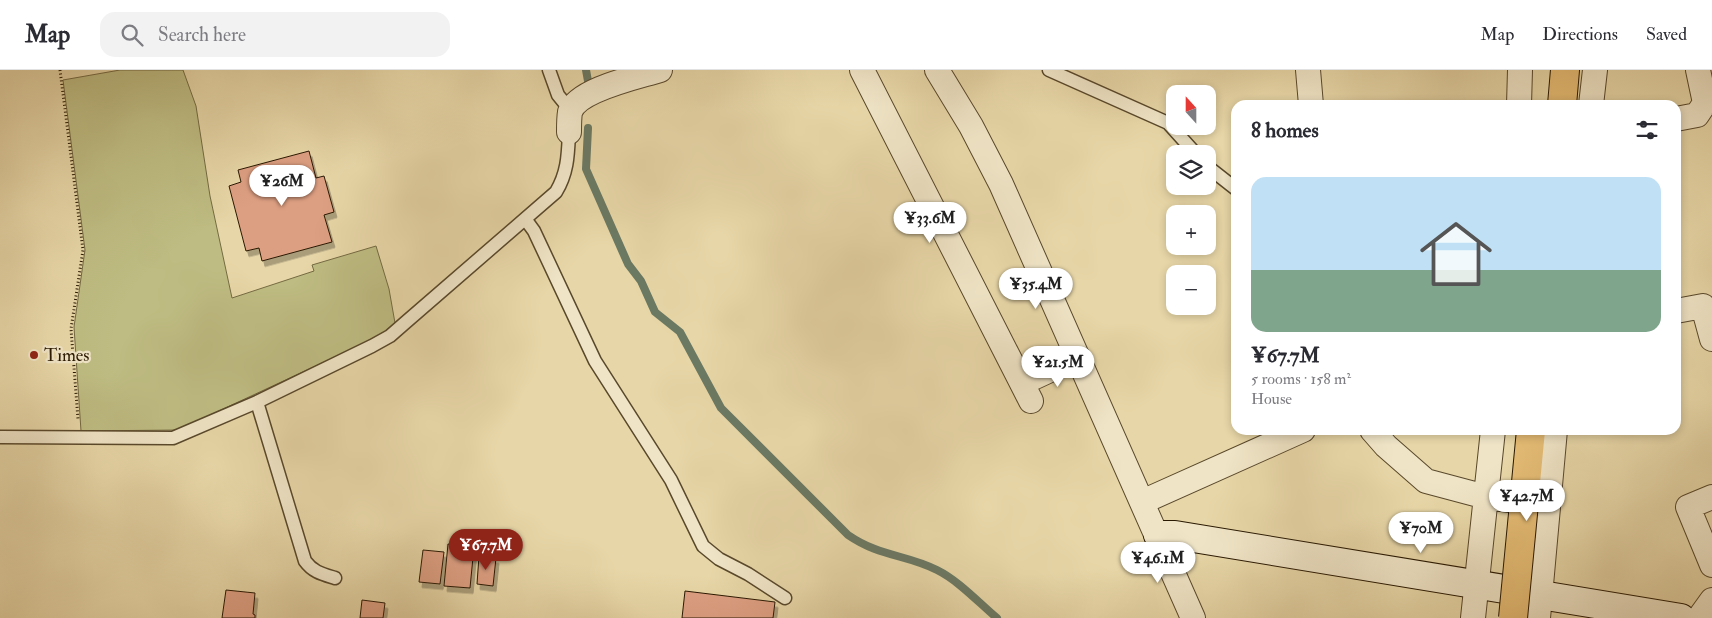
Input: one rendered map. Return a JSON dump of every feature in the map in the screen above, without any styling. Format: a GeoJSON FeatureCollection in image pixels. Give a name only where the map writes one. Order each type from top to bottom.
{"type":"FeatureCollection","features":[{"type":"Feature","properties":{"kind":"main road"},"geometry":{"type":"LineString","coordinates":[[1562,100],[1565,70]]}},
{"type":"Feature","properties":{"kind":"main road"},"geometry":{"type":"LineString","coordinates":[[1513,618],[1536,499],[1530,435]]}},
{"type":"Feature","properties":{"kind":"street"},"geometry":{"type":"LineString","coordinates":[[570,122],[578,100],[595,91],[660,70]]}},
{"type":"Feature","properties":{"kind":"street"},"geometry":{"type":"LineString","coordinates":[[862,70],[1027,392],[1078,357]]}},
{"type":"Feature","properties":{"kind":"street"},"geometry":{"type":"LineString","coordinates":[[937,70],[971,126],[1001,184],[1158,535],[1193,618]]}},
{"type":"Feature","properties":{"kind":"street"},"geometry":{"type":"LineString","coordinates":[[1308,70],[1311,100]]}},
{"type":"Feature","properties":{"kind":"street"},"geometry":{"type":"LineString","coordinates":[[1519,100],[1520,70]]}},
{"type":"Feature","properties":{"kind":"street"},"geometry":{"type":"LineString","coordinates":[[1592,100],[1595,70]]}},
{"type":"Feature","properties":{"kind":"street"},"geometry":{"type":"LineString","coordinates":[[1681,118],[1696,115],[1709,102],[1698,70]]}},
{"type":"Feature","properties":{"kind":"street"},"geometry":{"type":"LineString","coordinates":[[1681,310],[1703,306],[1712,339]]}},
{"type":"Feature","properties":{"kind":"street"},"geometry":{"type":"LineString","coordinates":[[1142,502],[1292,435]]}},
{"type":"Feature","properties":{"kind":"street"},"geometry":{"type":"LineString","coordinates":[[1376,435],[1386,446],[1426,480],[1486,497],[1536,499]]}},
{"type":"Feature","properties":{"kind":"street"},"geometry":{"type":"LineString","coordinates":[[1473,618],[1492,435]]}},
{"type":"Feature","properties":{"kind":"street"},"geometry":{"type":"LineString","coordinates":[[1539,607],[1536,499],[1554,435]]}},
{"type":"Feature","properties":{"kind":"street"},"geometry":{"type":"LineString","coordinates":[[1712,497],[1688,507],[1712,565]]}},
{"type":"Feature","properties":{"kind":"street"},"geometry":{"type":"LineString","coordinates":[[1158,535],[1194,538],[1476,585],[1539,607],[1681,618]]}},
{"type":"Feature","properties":{"kind":"street"},"geometry":{"type":"LineString","coordinates":[[1699,618],[1712,600]]}},
{"type":"Feature","properties":{"kind":"lane"},"geometry":{"type":"LineString","coordinates":[[0,437],[173,438],[257,402],[390,336],[556,192],[564,178],[568,163],[570,122],[549,70]]}},
{"type":"Feature","properties":{"kind":"lane"},"geometry":{"type":"LineString","coordinates":[[1049,70],[1168,123],[1188,145]]}},
{"type":"Feature","properties":{"kind":"lane"},"geometry":{"type":"LineString","coordinates":[[1216,173],[1231,185]]}},
{"type":"Feature","properties":{"kind":"lane"},"geometry":{"type":"LineString","coordinates":[[526,220],[534,231],[595,361],[671,480],[703,546],[719,559],[748,574],[785,598]]}},
{"type":"Feature","properties":{"kind":"lane"},"geometry":{"type":"LineString","coordinates":[[257,402],[305,561],[310,568],[318,573],[335,578]]}},
{"type":"Feature","properties":{"kind":"path"},"geometry":{"type":"LineString","coordinates":[[60,70],[83,250],[71,329],[79,437]]}},
{"type":"Feature","properties":{"kind":"shaded area"},"geometry":{"type":"Polygon","coordinates":[[[120,70],[183,70],[196,106],[210,196],[232,298],[314,271],[312,265],[376,246],[389,289],[395,323],[378,337],[178,430],[81,431],[74,327],[85,250],[63,80],[120,70]]]}},
{"type":"Feature","properties":{"kind":"building"},"geometry":{"type":"Polygon","coordinates":[[[309,151],[316,178],[324,176],[334,212],[324,215],[332,242],[262,261],[259,248],[246,251],[229,186],[241,182],[238,170],[309,151]]]}},
{"type":"Feature","properties":{"kind":"building"},"geometry":{"type":"Polygon","coordinates":[[[448,544],[474,547],[470,588],[444,586],[448,544]]]}},
{"type":"Feature","properties":{"kind":"building"},"geometry":{"type":"Polygon","coordinates":[[[423,550],[444,552],[440,584],[419,582],[423,550]]]}},
{"type":"Feature","properties":{"kind":"building"},"geometry":{"type":"Polygon","coordinates":[[[479,556],[496,558],[493,586],[477,584],[479,556]]]}},
{"type":"Feature","properties":{"kind":"building"},"geometry":{"type":"Polygon","coordinates":[[[226,590],[255,593],[253,614],[255,618],[222,618],[226,590]]]}},
{"type":"Feature","properties":{"kind":"building"},"geometry":{"type":"Polygon","coordinates":[[[685,591],[775,602],[773,618],[682,618],[685,591]]]}},
{"type":"Feature","properties":{"kind":"building"},"geometry":{"type":"Polygon","coordinates":[[[362,600],[385,603],[383,618],[360,618],[362,600]]]}},
{"type":"Feature","properties":{"kind":"waterway"},"geometry":{"type":"LineString","coordinates":[[586,70],[588,81]]}},
{"type":"Feature","properties":{"kind":"waterway"},"geometry":{"type":"LineString","coordinates":[[588,128],[586,169],[628,264],[641,281],[655,312],[680,332],[721,408],[848,535],[871,548],[937,570],[961,586],[997,618]]}},
{"type":"Feature","properties":{"kind":"place","name":"Times"},"geometry":{"type":"Point","coordinates":[34,355]}}]}
